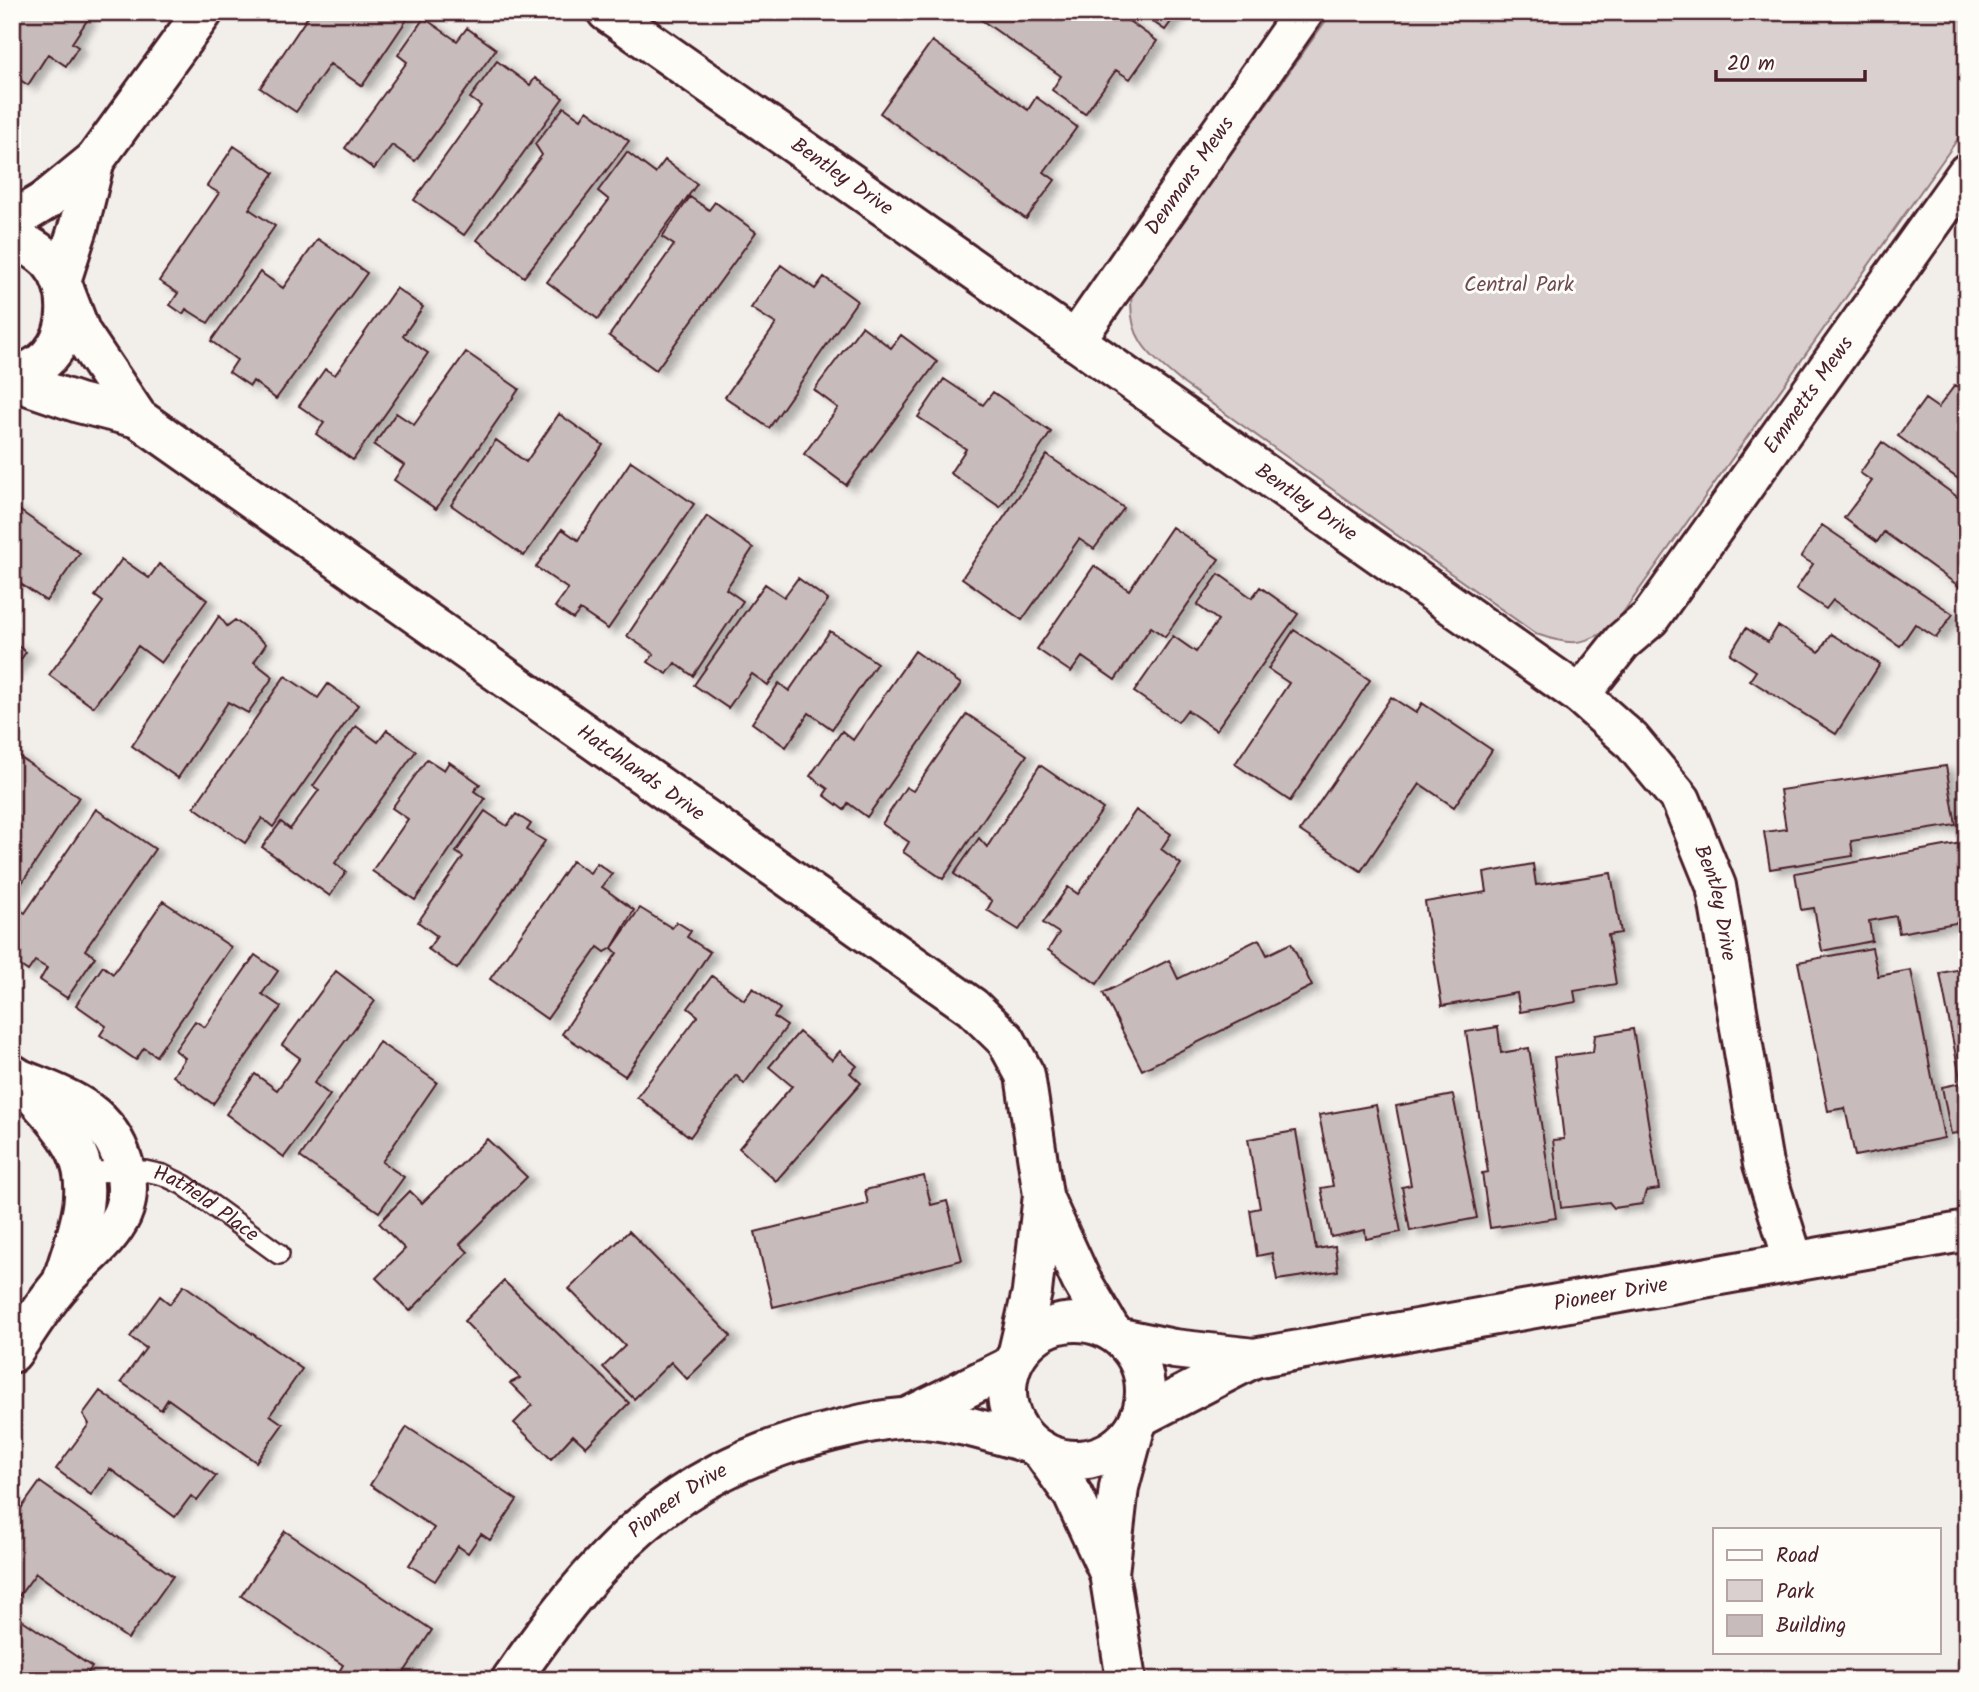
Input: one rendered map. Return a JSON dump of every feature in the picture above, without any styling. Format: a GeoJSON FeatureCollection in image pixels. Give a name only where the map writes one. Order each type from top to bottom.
{"type":"FeatureCollection","features":[{"type":"Feature","properties":{"kind":"street"},"geometry":{"type":"LineString","coordinates":[[12,221],[45,201],[95,160],[203,12]]}},
{"type":"Feature","properties":{"kind":"street","name":"Bentley Drive"},"geometry":{"type":"LineString","coordinates":[[607,12],[1591,704],[1631,740],[1681,800],[1716,886],[1763,1164],[1777,1264]]}},
{"type":"Feature","properties":{"kind":"street","name":"Denmans Mews"},"geometry":{"type":"LineString","coordinates":[[1075,341],[1304,12]]}},
{"type":"Feature","properties":{"kind":"street"},"geometry":{"type":"LineString","coordinates":[[12,379],[31,370],[49,356],[61,335],[66,312],[63,285],[95,160]]}},
{"type":"Feature","properties":{"kind":"street","name":"Emmetts Mews"},"geometry":{"type":"LineString","coordinates":[[1591,704],[1637,652],[1650,618],[1967,173]]}},
{"type":"Feature","properties":{"kind":"street","name":"Hatchlands Drive"},"geometry":{"type":"LineString","coordinates":[[12,238],[32,246],[49,261],[63,285],[81,333],[138,418],[972,1007],[1006,1040],[1025,1075],[1043,1195],[1032,1292],[1014,1359]]}},
{"type":"Feature","properties":{"kind":"street","name":"Hatchlands Drive"},"geometry":{"type":"LineString","coordinates":[[12,379],[79,403],[138,418]]}},
{"type":"Feature","properties":{"kind":"street","name":"Hatfield Place"},"geometry":{"type":"LineString","coordinates":[[12,1353],[61,1284],[107,1237],[123,1213],[128,1188],[117,1143],[104,1124],[76,1102],[16,1077]]}},
{"type":"Feature","properties":{"kind":"street","name":"Hatfield Place"},"geometry":{"type":"LineString","coordinates":[[16,1077],[76,1150],[84,1172],[82,1218],[61,1284]]}},
{"type":"Feature","properties":{"kind":"street","name":"Hatchlands Drive"},"geometry":{"type":"LineString","coordinates":[[1043,1195],[1081,1280],[1116,1335]]}},
{"type":"Feature","properties":{"kind":"street","name":"Pioneer Drive"},"geometry":{"type":"LineString","coordinates":[[1116,1335],[1174,1349],[1254,1358],[1967,1231]]}},
{"type":"Feature","properties":{"kind":"street"},"geometry":{"type":"LineString","coordinates":[[1109,1573],[1073,1495],[1036,1447],[1020,1431],[1011,1416],[1007,1399],[1014,1359],[1033,1337],[1050,1326],[1071,1322],[1092,1324],[1116,1335],[1133,1351],[1141,1366],[1145,1384],[1144,1401],[1119,1487],[1109,1573],[1126,1680]]}},
{"type":"Feature","properties":{"kind":"street","name":"Pioneer Drive"},"geometry":{"type":"LineString","coordinates":[[1137,1423],[1254,1358]]}},
{"type":"Feature","properties":{"kind":"street","name":"Pioneer Drive"},"geometry":{"type":"LineString","coordinates":[[906,1418],[1014,1359]]}},
{"type":"Feature","properties":{"kind":"street","name":"Pioneer Drive"},"geometry":{"type":"LineString","coordinates":[[510,1680],[605,1558],[637,1527],[677,1497],[730,1466],[779,1445],[841,1429],[906,1418],[969,1427],[1036,1447]]}},
{"type":"Feature","properties":{"kind":"street"},"geometry":{"type":"LineString","coordinates":[[1036,1447],[1061,1458],[1082,1460],[1102,1455],[1121,1444],[1137,1423]]}},
{"type":"Feature","properties":{"kind":"lane","name":"Hatfield Place"},"geometry":{"type":"LineString","coordinates":[[84,1172],[126,1171],[163,1175],[184,1185],[279,1254]]}},
{"type":"Feature","properties":{"kind":"green space","name":"Central Park"},"geometry":{"type":"Polygon","coordinates":[[[1332,12],[1967,12],[1967,126],[1613,627],[1592,638],[1567,642],[1536,634],[1184,384],[1151,355],[1137,335],[1131,309],[1132,292],[1332,12]]]}},
{"type":"Feature","properties":{"kind":"building"},"geometry":{"type":"Polygon","coordinates":[[[12,12],[78,12],[88,19],[72,43],[78,47],[66,66],[48,54],[28,85],[17,78],[12,81],[12,12]]]}},
{"type":"Feature","properties":{"kind":"building"},"geometry":{"type":"Polygon","coordinates":[[[311,12],[412,12],[362,86],[330,64],[296,112],[260,88],[311,12]]]}},
{"type":"Feature","properties":{"kind":"building"},"geometry":{"type":"Polygon","coordinates":[[[984,12],[1116,12],[1157,41],[1130,79],[1116,70],[1085,114],[1052,90],[1061,76],[980,19],[984,12]]]}},
{"type":"Feature","properties":{"kind":"building"},"geometry":{"type":"Polygon","coordinates":[[[1139,12],[1178,12],[1165,30],[1139,12]]]}},
{"type":"Feature","properties":{"kind":"building"},"geometry":{"type":"Polygon","coordinates":[[[424,18],[457,41],[467,28],[496,49],[415,161],[392,145],[374,169],[345,148],[407,62],[398,55],[424,18]]]}},
{"type":"Feature","properties":{"kind":"building"},"geometry":{"type":"Polygon","coordinates":[[[932,41],[1028,110],[1036,97],[1077,127],[1044,172],[1055,180],[1026,219],[880,113],[932,41]]]}},
{"type":"Feature","properties":{"kind":"building"},"geometry":{"type":"Polygon","coordinates":[[[497,61],[530,85],[535,78],[563,98],[464,235],[414,200],[481,106],[470,98],[497,61]]]}},
{"type":"Feature","properties":{"kind":"building"},"geometry":{"type":"Polygon","coordinates":[[[564,107],[581,119],[587,110],[629,141],[524,277],[477,240],[542,155],[535,144],[564,107]]]}},
{"type":"Feature","properties":{"kind":"building"},"geometry":{"type":"Polygon","coordinates":[[[234,146],[274,173],[249,209],[275,226],[208,323],[186,309],[183,314],[170,305],[178,293],[159,281],[219,193],[207,186],[234,146]]]}},
{"type":"Feature","properties":{"kind":"building"},"geometry":{"type":"Polygon","coordinates":[[[627,152],[655,173],[665,160],[697,184],[598,319],[547,282],[609,200],[598,191],[627,152]]]}},
{"type":"Feature","properties":{"kind":"building"},"geometry":{"type":"Polygon","coordinates":[[[690,197],[709,210],[715,202],[756,232],[656,370],[609,336],[674,245],[662,237],[690,197]]]}},
{"type":"Feature","properties":{"kind":"building"},"geometry":{"type":"Polygon","coordinates":[[[318,239],[367,273],[276,399],[253,381],[250,386],[229,372],[237,360],[211,341],[260,272],[283,288],[318,239]]]}},
{"type":"Feature","properties":{"kind":"building"},"geometry":{"type":"Polygon","coordinates":[[[781,265],[815,289],[824,277],[857,301],[769,428],[725,397],[776,324],[751,308],[781,265]]]}},
{"type":"Feature","properties":{"kind":"building"},"geometry":{"type":"Polygon","coordinates":[[[396,288],[423,307],[403,336],[428,353],[353,460],[316,434],[324,423],[299,406],[325,369],[335,375],[396,288]]]}},
{"type":"Feature","properties":{"kind":"building"},"geometry":{"type":"Polygon","coordinates":[[[862,326],[891,348],[901,335],[937,362],[846,485],[804,454],[838,408],[814,390],[862,326]]]}},
{"type":"Feature","properties":{"kind":"building"},"geometry":{"type":"Polygon","coordinates":[[[466,352],[519,389],[436,509],[394,480],[404,465],[374,445],[396,413],[414,425],[466,352]]]}},
{"type":"Feature","properties":{"kind":"building"},"geometry":{"type":"Polygon","coordinates":[[[944,379],[983,405],[993,392],[1051,432],[1000,507],[950,473],[966,449],[918,417],[944,379]]]}},
{"type":"Feature","properties":{"kind":"building"},"geometry":{"type":"Polygon","coordinates":[[[1955,385],[1967,394],[1967,485],[1898,436],[1925,399],[1938,408],[1955,385]]]}},
{"type":"Feature","properties":{"kind":"building"},"geometry":{"type":"Polygon","coordinates":[[[559,414],[603,445],[524,556],[451,505],[496,440],[526,462],[559,414]]]}},
{"type":"Feature","properties":{"kind":"building"},"geometry":{"type":"Polygon","coordinates":[[[1882,442],[1967,504],[1967,592],[1884,532],[1877,542],[1844,518],[1872,481],[1860,473],[1882,442]]]}},
{"type":"Feature","properties":{"kind":"building"},"geometry":{"type":"Polygon","coordinates":[[[1047,455],[1124,508],[1094,549],[1079,539],[1022,620],[962,578],[1047,455]]]}},
{"type":"Feature","properties":{"kind":"building"},"geometry":{"type":"Polygon","coordinates":[[[631,461],[694,504],[608,629],[580,610],[573,619],[555,607],[568,589],[536,567],[562,529],[578,540],[631,461]]]}},
{"type":"Feature","properties":{"kind":"building"},"geometry":{"type":"Polygon","coordinates":[[[12,505],[80,553],[46,601],[12,578],[12,505]]]}},
{"type":"Feature","properties":{"kind":"building"},"geometry":{"type":"Polygon","coordinates":[[[707,516],[753,548],[726,589],[743,601],[693,676],[675,663],[667,674],[648,662],[654,654],[627,636],[707,516]]]}},
{"type":"Feature","properties":{"kind":"building"},"geometry":{"type":"Polygon","coordinates":[[[1822,525],[1953,614],[1936,638],[1915,624],[1900,646],[1833,600],[1826,609],[1796,589],[1813,564],[1801,557],[1822,525]]]}},
{"type":"Feature","properties":{"kind":"building"},"geometry":{"type":"Polygon","coordinates":[[[1172,527],[1219,559],[1165,637],[1151,627],[1115,680],[1082,657],[1071,672],[1037,649],[1094,566],[1129,590],[1172,527]]]}},
{"type":"Feature","properties":{"kind":"building"},"geometry":{"type":"Polygon","coordinates":[[[122,559],[149,578],[159,564],[207,600],[161,663],[138,646],[93,707],[49,675],[103,602],[95,596],[122,559]]]}},
{"type":"Feature","properties":{"kind":"building"},"geometry":{"type":"Polygon","coordinates":[[[1219,574],[1252,598],[1260,587],[1298,614],[1216,730],[1187,710],[1178,722],[1134,692],[1173,636],[1196,652],[1218,620],[1197,605],[1219,574]]]}},
{"type":"Feature","properties":{"kind":"building"},"geometry":{"type":"Polygon","coordinates":[[[798,578],[828,600],[768,685],[752,674],[728,708],[694,685],[765,584],[784,597],[798,578]]]}},
{"type":"Feature","properties":{"kind":"building"},"geometry":{"type":"Polygon","coordinates":[[[219,616],[227,626],[235,620],[266,644],[254,662],[273,677],[248,713],[228,702],[178,778],[132,746],[219,616]]]}},
{"type":"Feature","properties":{"kind":"building"},"geometry":{"type":"Polygon","coordinates":[[[1778,626],[1819,652],[1831,634],[1880,664],[1836,734],[1750,680],[1756,671],[1730,654],[1746,628],[1768,642],[1778,626]]]}},
{"type":"Feature","properties":{"kind":"building"},"geometry":{"type":"Polygon","coordinates":[[[1294,630],[1370,680],[1290,801],[1235,764],[1289,683],[1268,669],[1294,630]]]}},
{"type":"Feature","properties":{"kind":"building"},"geometry":{"type":"Polygon","coordinates":[[[830,631],[877,663],[832,729],[809,713],[786,747],[752,723],[779,683],[789,691],[830,631]]]}},
{"type":"Feature","properties":{"kind":"building"},"geometry":{"type":"Polygon","coordinates":[[[12,642],[26,652],[12,672],[12,642]]]}},
{"type":"Feature","properties":{"kind":"building"},"geometry":{"type":"Polygon","coordinates":[[[915,651],[961,684],[867,817],[848,803],[844,810],[824,795],[828,789],[810,776],[842,731],[853,740],[915,651]]]}},
{"type":"Feature","properties":{"kind":"building"},"geometry":{"type":"Polygon","coordinates":[[[285,676],[318,698],[328,684],[358,705],[273,827],[262,818],[245,843],[194,807],[285,676]]]}},
{"type":"Feature","properties":{"kind":"building"},"geometry":{"type":"Polygon","coordinates":[[[1391,697],[1416,713],[1422,703],[1492,750],[1454,807],[1420,784],[1361,871],[1300,831],[1391,697]]]}},
{"type":"Feature","properties":{"kind":"building"},"geometry":{"type":"Polygon","coordinates":[[[967,714],[1027,755],[943,879],[903,852],[909,842],[882,824],[906,787],[913,791],[967,714]]]}},
{"type":"Feature","properties":{"kind":"building"},"geometry":{"type":"Polygon","coordinates":[[[356,726],[378,742],[387,730],[416,751],[335,863],[346,872],[330,896],[262,847],[281,822],[290,829],[319,790],[313,786],[356,726]]]}},
{"type":"Feature","properties":{"kind":"building"},"geometry":{"type":"Polygon","coordinates":[[[12,752],[79,797],[12,898],[12,752]]]}},
{"type":"Feature","properties":{"kind":"building"},"geometry":{"type":"Polygon","coordinates":[[[427,759],[444,770],[449,762],[480,784],[474,791],[485,799],[415,900],[372,871],[408,819],[392,808],[427,759]]]}},
{"type":"Feature","properties":{"kind":"building"},"geometry":{"type":"Polygon","coordinates":[[[1040,765],[1103,809],[1019,930],[987,910],[992,901],[954,874],[979,838],[987,847],[1040,765]]]}},
{"type":"Feature","properties":{"kind":"building"},"geometry":{"type":"Polygon","coordinates":[[[1946,766],[1956,825],[1851,841],[1853,856],[1770,869],[1764,832],[1786,829],[1780,790],[1946,766]]]}},
{"type":"Feature","properties":{"kind":"building"},"geometry":{"type":"Polygon","coordinates":[[[96,809],[155,849],[85,950],[95,957],[67,998],[40,980],[47,968],[35,961],[28,971],[12,960],[12,905],[25,913],[96,809]]]}},
{"type":"Feature","properties":{"kind":"building"},"geometry":{"type":"Polygon","coordinates":[[[1136,810],[1171,834],[1161,849],[1181,864],[1097,984],[1048,950],[1059,933],[1043,923],[1068,887],[1078,894],[1136,810]]]}},
{"type":"Feature","properties":{"kind":"building"},"geometry":{"type":"Polygon","coordinates":[[[485,811],[507,826],[516,814],[531,824],[527,830],[545,841],[457,969],[428,949],[437,936],[418,922],[463,857],[456,852],[485,811]]]}},
{"type":"Feature","properties":{"kind":"building"},"geometry":{"type":"Polygon","coordinates":[[[1967,842],[1967,921],[1899,933],[1896,916],[1869,921],[1872,941],[1822,951],[1814,908],[1801,910],[1795,873],[1967,842]]]}},
{"type":"Feature","properties":{"kind":"building"},"geometry":{"type":"Polygon","coordinates":[[[572,861],[590,873],[597,863],[612,874],[602,887],[634,910],[612,948],[605,952],[598,947],[547,1019],[490,979],[572,861]]]}},
{"type":"Feature","properties":{"kind":"building"},"geometry":{"type":"Polygon","coordinates":[[[1533,864],[1536,885],[1611,873],[1621,933],[1608,935],[1616,984],[1574,991],[1576,1002],[1520,1012],[1517,993],[1442,1006],[1425,902],[1487,892],[1484,873],[1533,864]]]}},
{"type":"Feature","properties":{"kind":"building"},"geometry":{"type":"Polygon","coordinates":[[[163,901],[231,947],[156,1056],[144,1048],[136,1060],[100,1035],[106,1026],[76,1005],[103,966],[113,974],[163,901]]]}},
{"type":"Feature","properties":{"kind":"building"},"geometry":{"type":"Polygon","coordinates":[[[640,908],[672,928],[677,922],[691,931],[687,937],[710,952],[625,1076],[562,1034],[617,953],[612,948],[640,908]]]}},
{"type":"Feature","properties":{"kind":"building"},"geometry":{"type":"Polygon","coordinates":[[[1259,939],[1267,955],[1291,943],[1312,986],[1142,1070],[1103,993],[1169,960],[1178,979],[1259,939]]]}},
{"type":"Feature","properties":{"kind":"building"},"geometry":{"type":"Polygon","coordinates":[[[1872,948],[1878,976],[1911,970],[1944,1138],[1855,1156],[1845,1108],[1828,1111],[1798,962],[1872,948]]]}},
{"type":"Feature","properties":{"kind":"building"},"geometry":{"type":"Polygon","coordinates":[[[255,955],[278,971],[262,994],[281,1007],[213,1104],[173,1076],[185,1058],[175,1050],[195,1021],[205,1027],[255,955]]]}},
{"type":"Feature","properties":{"kind":"building"},"geometry":{"type":"Polygon","coordinates":[[[1967,968],[1967,1131],[1951,1134],[1942,1087],[1961,1083],[1940,973],[1967,968]]]}},
{"type":"Feature","properties":{"kind":"building"},"geometry":{"type":"Polygon","coordinates":[[[336,971],[375,1001],[314,1083],[330,1095],[284,1157],[226,1114],[255,1074],[277,1090],[300,1058],[282,1045],[336,971]]]}},
{"type":"Feature","properties":{"kind":"building"},"geometry":{"type":"Polygon","coordinates":[[[712,976],[744,1000],[753,988],[780,1009],[774,1017],[787,1026],[744,1084],[736,1075],[690,1137],[637,1097],[698,1016],[688,1008],[712,976]]]}},
{"type":"Feature","properties":{"kind":"building"},"geometry":{"type":"Polygon","coordinates":[[[1498,1027],[1501,1053],[1529,1048],[1556,1218],[1490,1228],[1482,1173],[1488,1172],[1466,1032],[1498,1027]]]}},
{"type":"Feature","properties":{"kind":"building"},"geometry":{"type":"Polygon","coordinates":[[[1633,1029],[1659,1189],[1646,1191],[1642,1204],[1614,1208],[1609,1202],[1561,1208],[1553,1140],[1564,1139],[1554,1057],[1593,1052],[1595,1035],[1633,1029]]]}},
{"type":"Feature","properties":{"kind":"building"},"geometry":{"type":"Polygon","coordinates":[[[799,1032],[832,1060],[840,1051],[857,1066],[850,1073],[861,1083],[776,1181],[739,1148],[792,1086],[769,1067],[799,1032]]]}},
{"type":"Feature","properties":{"kind":"building"},"geometry":{"type":"Polygon","coordinates":[[[379,1042],[437,1082],[382,1162],[404,1177],[379,1212],[300,1157],[379,1042]]]}},
{"type":"Feature","properties":{"kind":"building"},"geometry":{"type":"Polygon","coordinates":[[[1453,1095],[1477,1218],[1410,1231],[1402,1187],[1411,1185],[1396,1106],[1453,1095]]]}},
{"type":"Feature","properties":{"kind":"building"},"geometry":{"type":"Polygon","coordinates":[[[1376,1105],[1401,1232],[1366,1239],[1365,1230],[1331,1237],[1321,1188],[1333,1186],[1319,1115],[1376,1105]]]}},
{"type":"Feature","properties":{"kind":"building"},"geometry":{"type":"Polygon","coordinates":[[[1296,1131],[1316,1249],[1335,1246],[1338,1271],[1277,1280],[1272,1253],[1257,1256],[1250,1210],[1260,1208],[1248,1139],[1296,1131]]]}},
{"type":"Feature","properties":{"kind":"building"},"geometry":{"type":"Polygon","coordinates":[[[487,1139],[527,1177],[460,1244],[468,1252],[410,1311],[376,1278],[405,1249],[379,1223],[410,1191],[422,1203],[487,1139]]]}},
{"type":"Feature","properties":{"kind":"building"},"geometry":{"type":"Polygon","coordinates":[[[924,1176],[931,1205],[947,1201],[962,1260],[773,1307],[755,1232],[868,1204],[865,1190],[924,1176]]]}},
{"type":"Feature","properties":{"kind":"building"},"geometry":{"type":"Polygon","coordinates":[[[629,1231],[731,1336],[687,1379],[671,1362],[634,1399],[603,1367],[625,1346],[569,1289],[629,1231]]]}},
{"type":"Feature","properties":{"kind":"building"},"geometry":{"type":"Polygon","coordinates":[[[504,1281],[629,1403],[586,1447],[573,1435],[551,1459],[514,1423],[532,1405],[510,1383],[520,1378],[464,1321],[504,1281]]]}},
{"type":"Feature","properties":{"kind":"building"},"geometry":{"type":"Polygon","coordinates":[[[184,1285],[302,1369],[270,1415],[283,1424],[256,1462],[168,1399],[161,1410],[121,1382],[146,1348],[130,1337],[160,1296],[170,1304],[184,1285]]]}},
{"type":"Feature","properties":{"kind":"building"},"geometry":{"type":"Polygon","coordinates":[[[100,1391],[216,1476],[197,1501],[191,1496],[175,1517],[110,1469],[91,1495],[56,1469],[89,1424],[83,1414],[100,1391]]]}},
{"type":"Feature","properties":{"kind":"building"},"geometry":{"type":"Polygon","coordinates":[[[407,1427],[517,1500],[490,1540],[481,1534],[468,1553],[458,1546],[435,1581],[409,1565],[434,1528],[370,1485],[407,1427]]]}},
{"type":"Feature","properties":{"kind":"building"},"geometry":{"type":"Polygon","coordinates":[[[40,1482],[173,1576],[128,1639],[36,1573],[19,1596],[12,1591],[12,1521],[40,1482]]]}},
{"type":"Feature","properties":{"kind":"building"},"geometry":{"type":"Polygon","coordinates":[[[285,1531],[432,1630],[401,1677],[391,1671],[385,1680],[344,1680],[337,1675],[343,1665],[241,1596],[285,1531]]]}},
{"type":"Feature","properties":{"kind":"building"},"geometry":{"type":"Polygon","coordinates":[[[12,1613],[92,1667],[83,1680],[12,1680],[12,1613]]]}}]}
